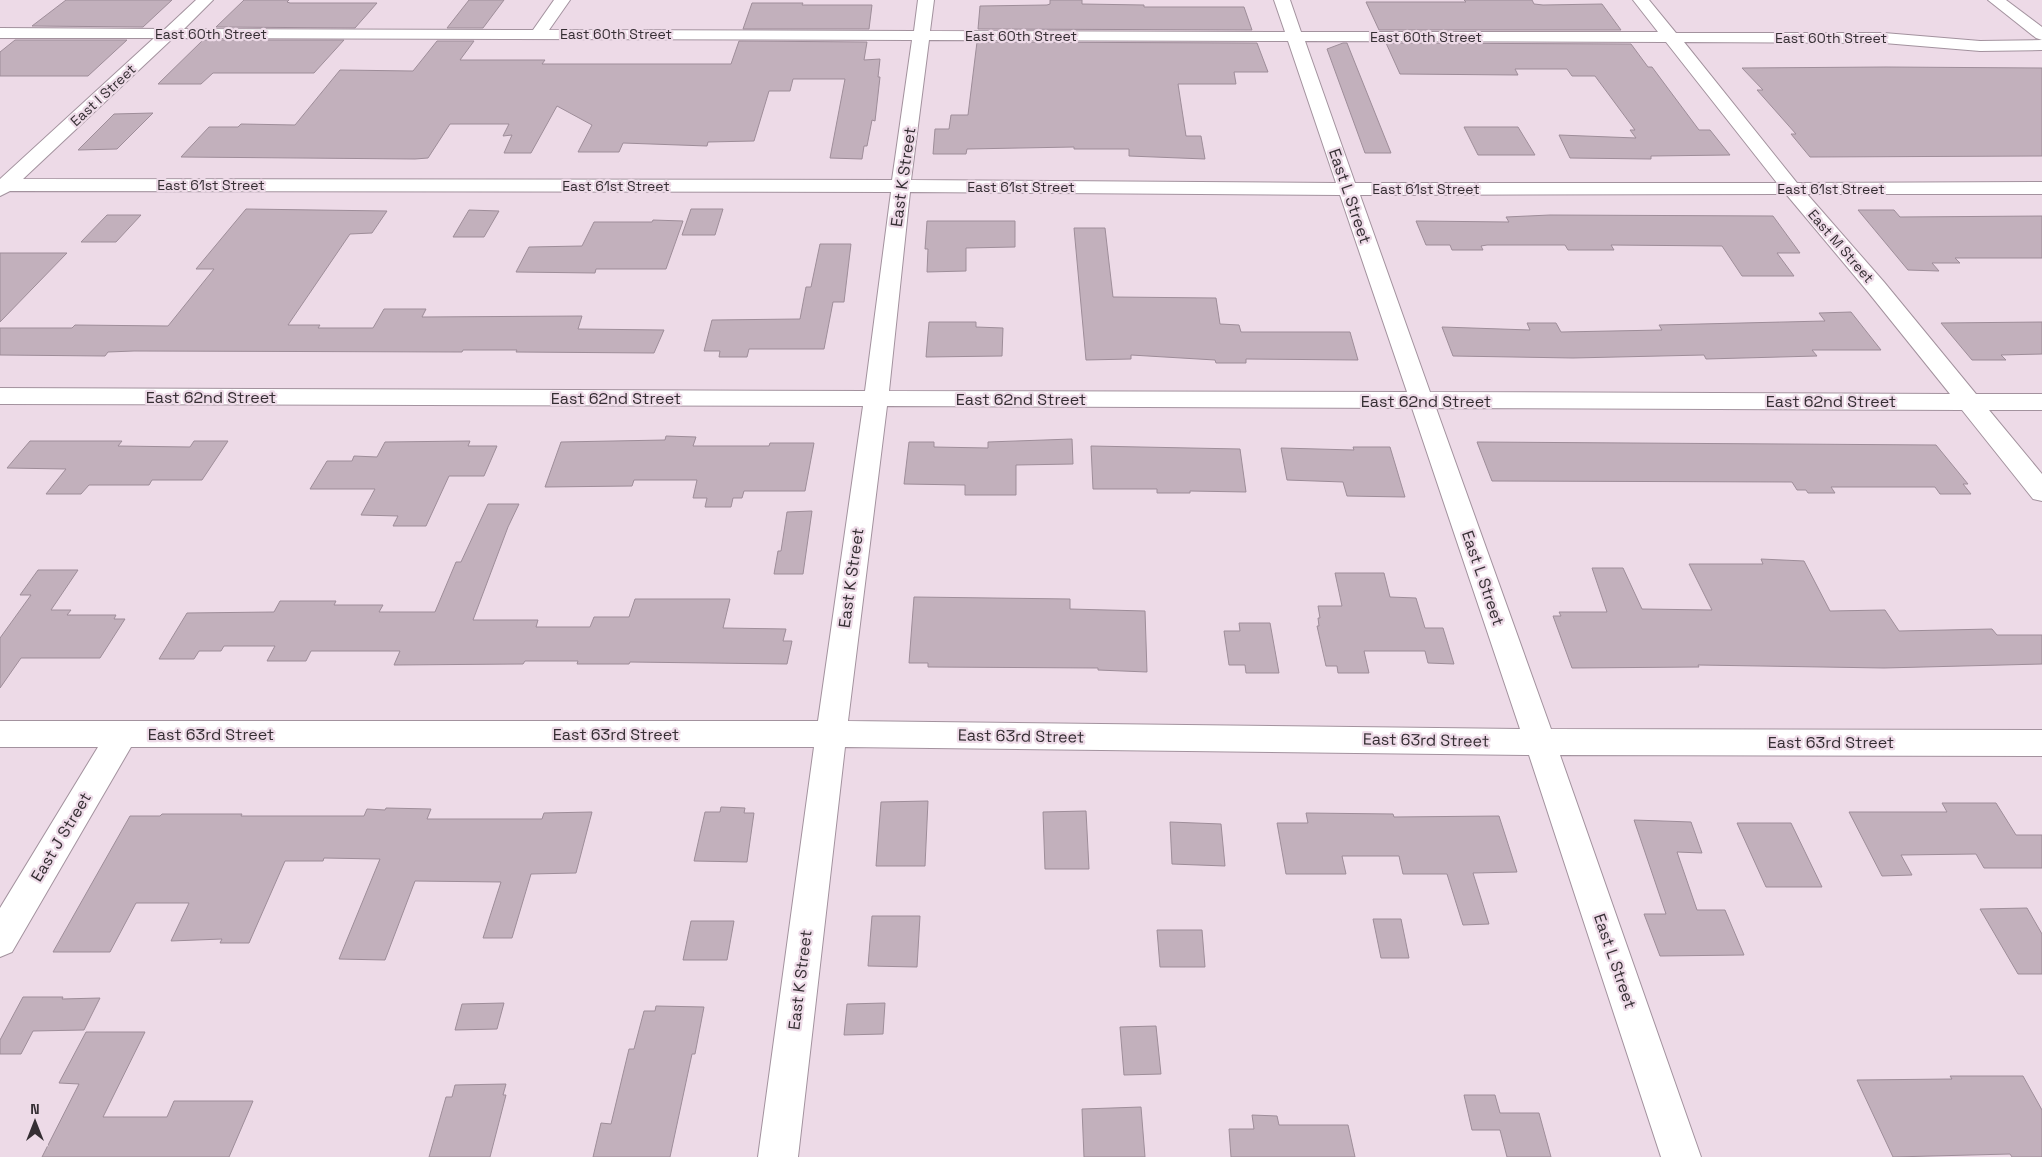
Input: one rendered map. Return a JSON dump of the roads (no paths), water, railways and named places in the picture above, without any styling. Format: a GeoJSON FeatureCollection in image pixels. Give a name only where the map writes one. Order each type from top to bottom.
{"type":"FeatureCollection","features":[{"type":"Feature","properties":{"kind":"street","name":"East I Street"},"geometry":{"type":"LineString","coordinates":[[2,187],[205,0]]}},
{"type":"Feature","properties":{"kind":"street"},"geometry":{"type":"LineString","coordinates":[[538,34],[562,0]]}},
{"type":"Feature","properties":{"kind":"street","name":"East K Street"},"geometry":{"type":"LineString","coordinates":[[778,1157],[926,0]]}},
{"type":"Feature","properties":{"kind":"street","name":"East L Street"},"geometry":{"type":"LineString","coordinates":[[1282,0],[1540,742],[1681,1157]]}},
{"type":"Feature","properties":{"kind":"street","name":"East M Street"},"geometry":{"type":"LineString","coordinates":[[1641,0],[1792,189],[1876,287],[2042,492]]}},
{"type":"Feature","properties":{"kind":"street"},"geometry":{"type":"LineString","coordinates":[[1996,0],[2042,35]]}},
{"type":"Feature","properties":{"kind":"street","name":"East 60th Street"},"geometry":{"type":"LineString","coordinates":[[0,33],[1884,38],[1980,46],[2042,45]]}},
{"type":"Feature","properties":{"kind":"street","name":"East 61st Street"},"geometry":{"type":"LineString","coordinates":[[2,187],[2042,188]]}},
{"type":"Feature","properties":{"kind":"street","name":"East 62nd Street"},"geometry":{"type":"LineString","coordinates":[[0,396],[2042,402]]}},
{"type":"Feature","properties":{"kind":"street","name":"East 63rd Street"},"geometry":{"type":"LineString","coordinates":[[0,734],[831,734],[1540,742],[2042,743]]}},
{"type":"Feature","properties":{"kind":"street","name":"East J Street"},"geometry":{"type":"LineString","coordinates":[[0,940],[122,734]]}}]}
